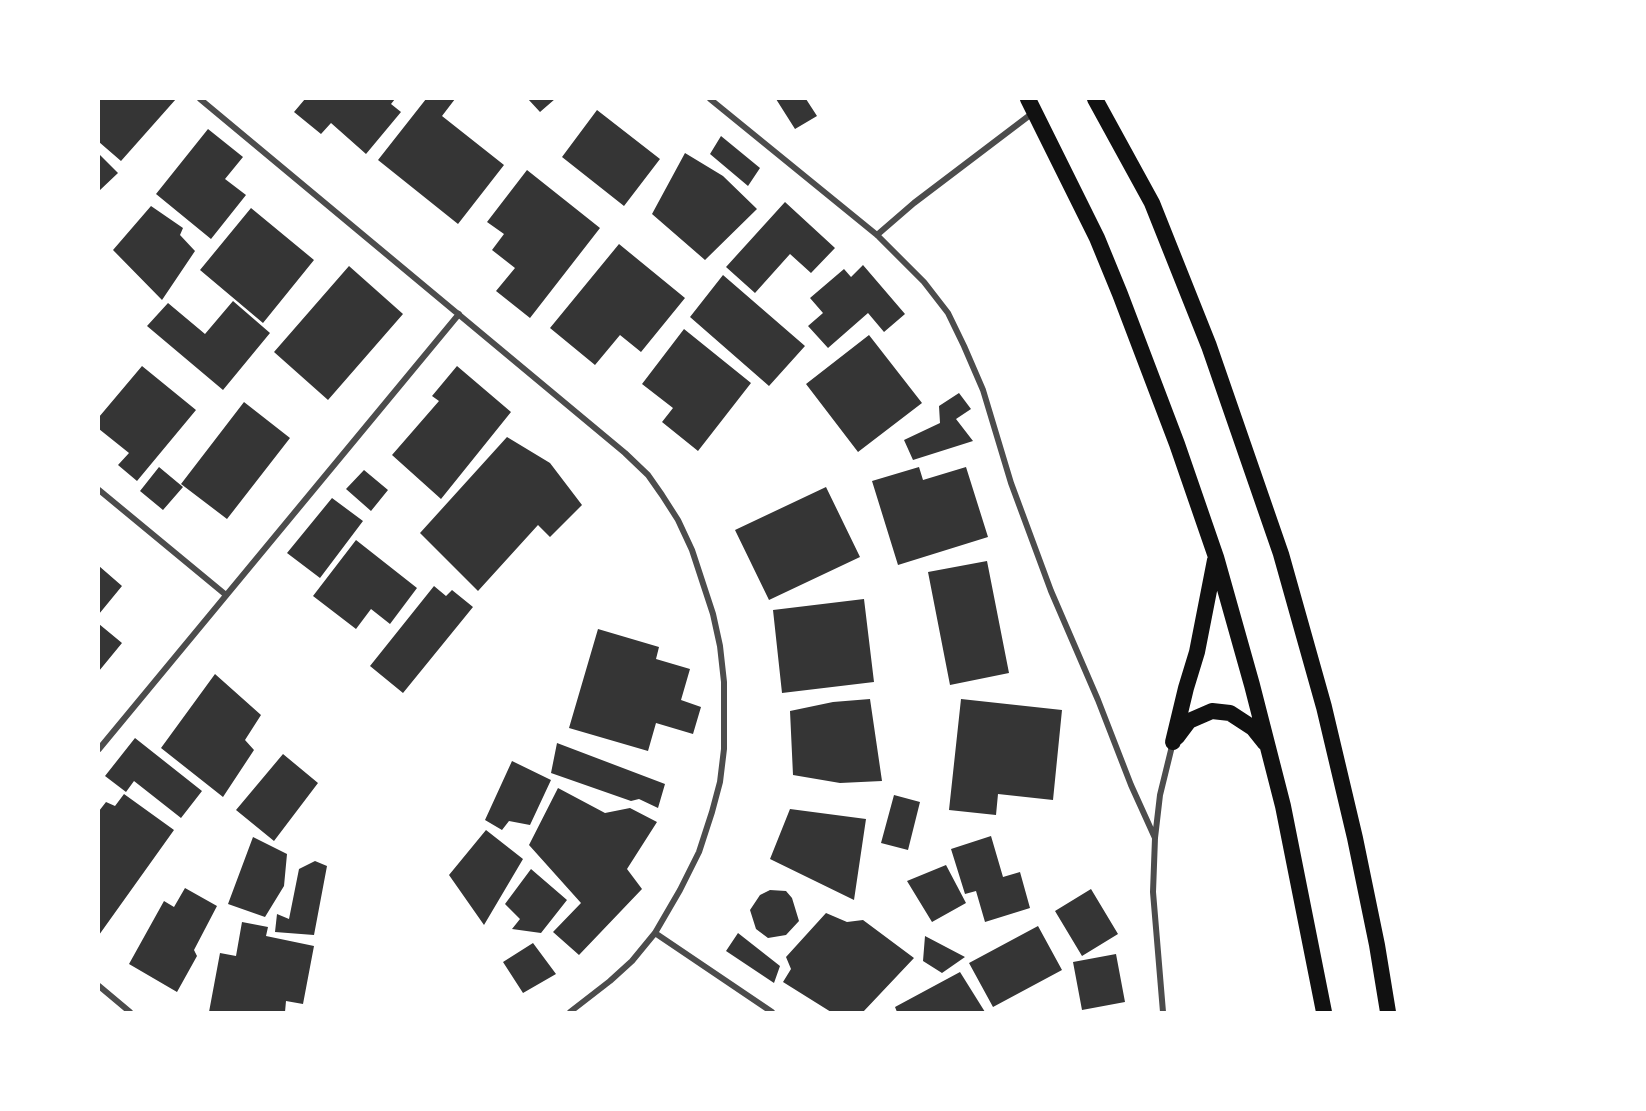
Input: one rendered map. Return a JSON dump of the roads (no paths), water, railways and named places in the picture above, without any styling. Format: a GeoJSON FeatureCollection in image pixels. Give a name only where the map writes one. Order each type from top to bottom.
{"type":"FeatureCollection","features":[{"type":"Feature","properties":{"kind":"highway"},"geometry":{"type":"LineString","coordinates":[[1095,99],[1152,202],[1209,346],[1281,554],[1324,707],[1364,881],[1388,1012]]}},
{"type":"Feature","properties":{"kind":"highway"},"geometry":{"type":"LineString","coordinates":[[1031,105],[1097,238],[1120,294],[1216,557],[1283,807],[1324,1012]]}},
{"type":"Feature","properties":{"kind":"highway"},"geometry":{"type":"LineString","coordinates":[[1173,742],[1197,652],[1216,557]]}},
{"type":"Feature","properties":{"kind":"highway"},"geometry":{"type":"LineString","coordinates":[[1173,742],[1189,721],[1212,711],[1230,713],[1253,728],[1268,746]]}},
{"type":"Feature","properties":{"kind":"street"},"geometry":{"type":"LineString","coordinates":[[200,99],[625,453],[648,475],[678,520],[692,550],[704,582],[720,646],[724,682],[724,749],[720,782],[699,852],[655,933],[632,961],[570,1012]]}},
{"type":"Feature","properties":{"kind":"street"},"geometry":{"type":"LineString","coordinates":[[711,99],[877,236],[924,282],[948,313],[982,390],[1029,534],[1155,838]]}},
{"type":"Feature","properties":{"kind":"street"},"geometry":{"type":"LineString","coordinates":[[877,236],[1031,105]]}},
{"type":"Feature","properties":{"kind":"street"},"geometry":{"type":"LineString","coordinates":[[99,749],[459,314]]}},
{"type":"Feature","properties":{"kind":"street"},"geometry":{"type":"LineString","coordinates":[[99,490],[226,596]]}},
{"type":"Feature","properties":{"kind":"street"},"geometry":{"type":"LineString","coordinates":[[1163,1012],[1153,892],[1155,838],[1160,795],[1173,742]]}},
{"type":"Feature","properties":{"kind":"street"},"geometry":{"type":"LineString","coordinates":[[655,933],[772,1012]]}},
{"type":"Feature","properties":{"kind":"street"},"geometry":{"type":"LineString","coordinates":[[99,986],[130,1012]]}}]}
